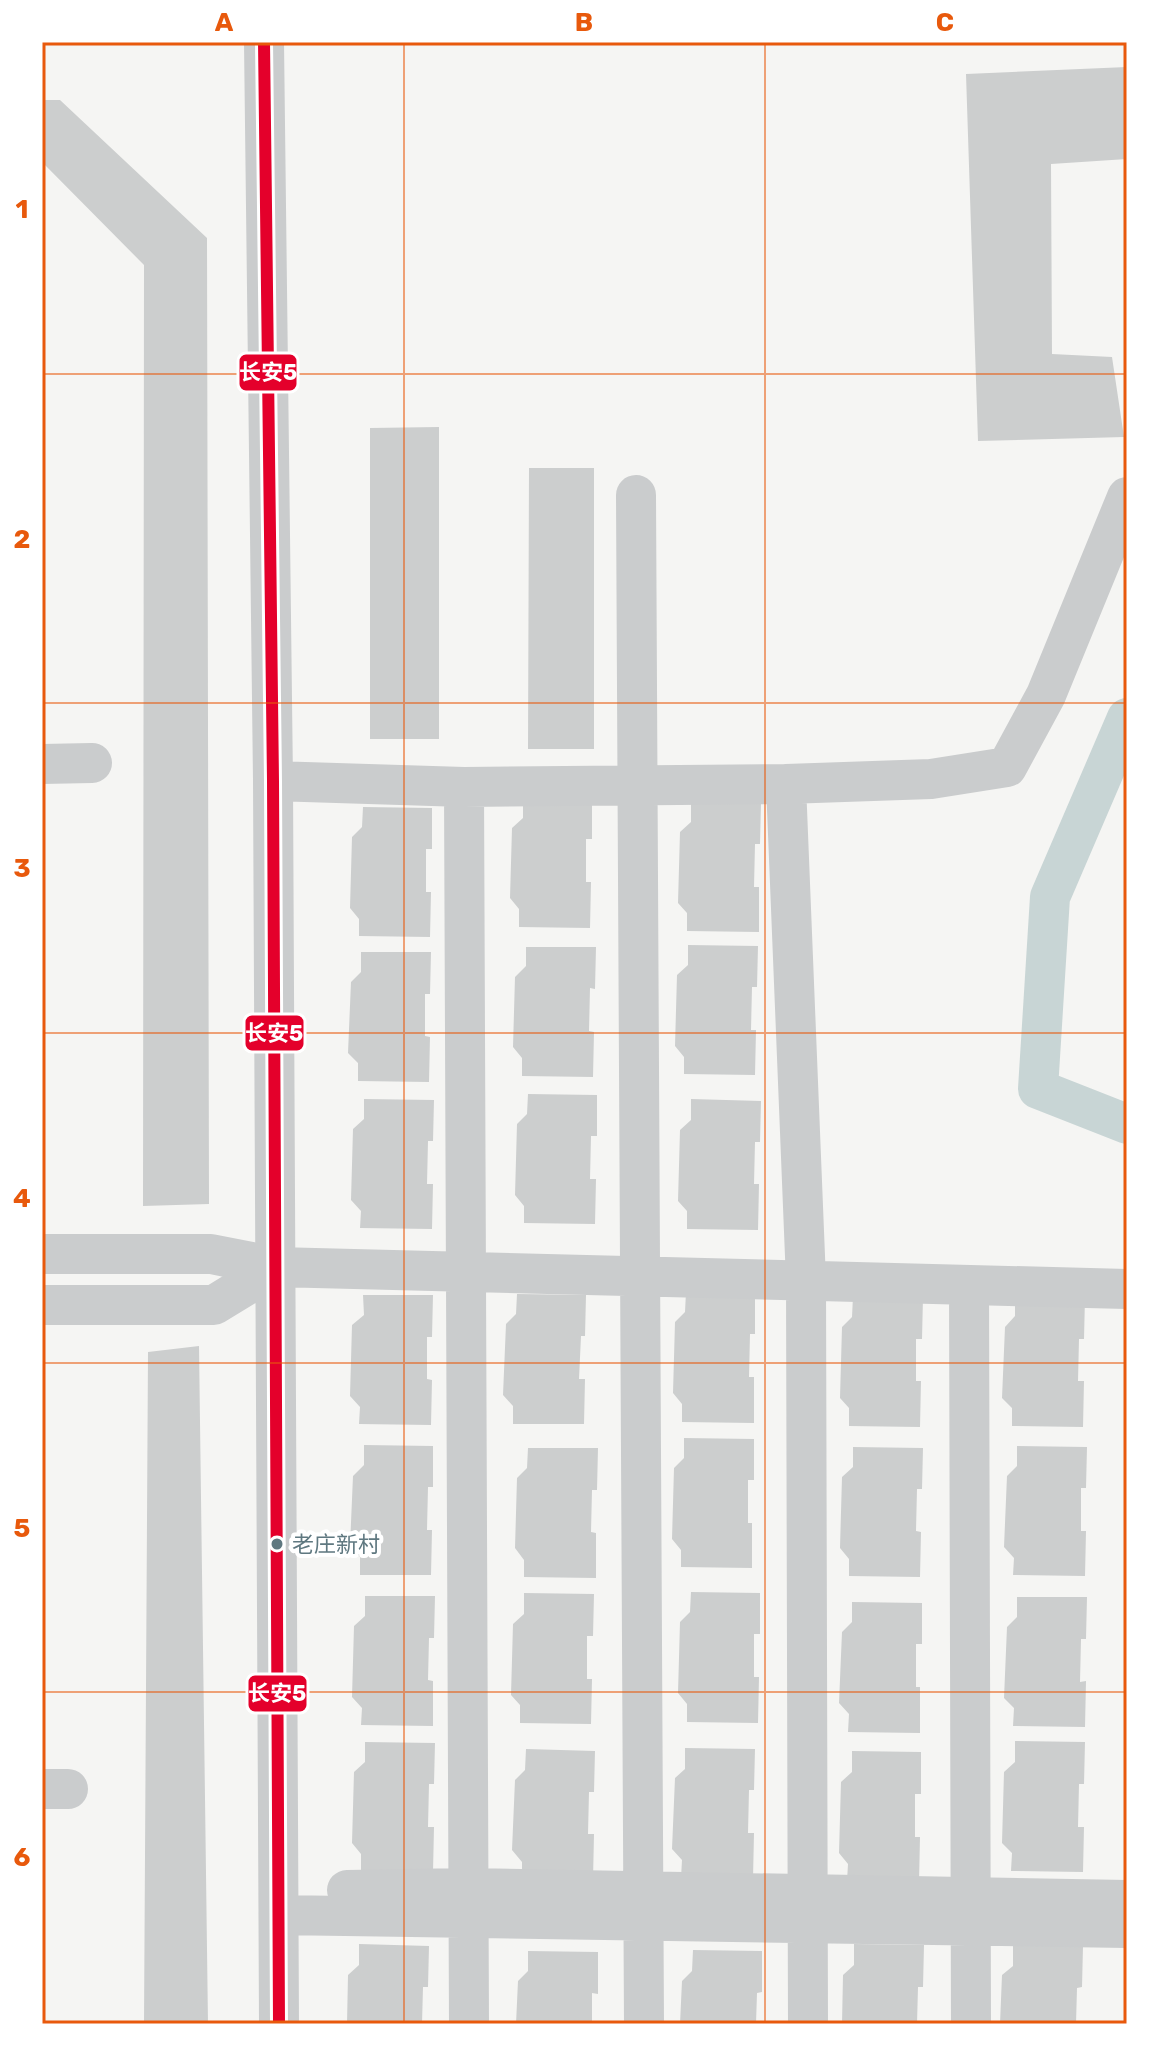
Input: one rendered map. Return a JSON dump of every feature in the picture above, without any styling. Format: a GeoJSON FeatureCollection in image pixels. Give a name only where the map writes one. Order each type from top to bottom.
{"type":"FeatureCollection","features":[{"type":"Feature","properties":{"kind":"street"},"geometry":{"type":"LineString","coordinates":[[264,42],[273,781],[279,2024]]}},
{"type":"Feature","properties":{"kind":"street"},"geometry":{"type":"LineString","coordinates":[[636,495],[644,2024]]}},
{"type":"Feature","properties":{"kind":"street"},"geometry":{"type":"LineString","coordinates":[[273,781],[464,787],[786,784],[931,779],[1007,767],[1046,695],[1127,497]]}},
{"type":"Feature","properties":{"kind":"street"},"geometry":{"type":"LineString","coordinates":[[42,764],[92,763]]}},
{"type":"Feature","properties":{"kind":"street"},"geometry":{"type":"LineString","coordinates":[[786,784],[806,1281],[808,2024]]}},
{"type":"Feature","properties":{"kind":"street"},"geometry":{"type":"LineString","coordinates":[[464,787],[469,2024]]}},
{"type":"Feature","properties":{"kind":"street"},"geometry":{"type":"LineString","coordinates":[[42,1254],[211,1254],[276,1267],[1127,1289]]}},
{"type":"Feature","properties":{"kind":"street"},"geometry":{"type":"LineString","coordinates":[[42,1305],[214,1305],[276,1267]]}},
{"type":"Feature","properties":{"kind":"street"},"geometry":{"type":"LineString","coordinates":[[969,1285],[971,2024]]}},
{"type":"Feature","properties":{"kind":"street"},"geometry":{"type":"LineString","coordinates":[[971,1912],[1127,1900]]}},
{"type":"Feature","properties":{"kind":"street"},"geometry":{"type":"LineString","coordinates":[[279,1903],[971,1912],[1127,1928]]}},
{"type":"Feature","properties":{"kind":"building"},"geometry":{"type":"Polygon","coordinates":[[[1127,67],[1127,159],[1051,164],[1052,354],[1112,357],[1124,437],[978,441],[966,74],[1127,67]]]}},
{"type":"Feature","properties":{"kind":"building"},"geometry":{"type":"Polygon","coordinates":[[[42,100],[60,100],[207,238],[209,1204],[143,1206],[144,265],[42,162],[42,100]]]}},
{"type":"Feature","properties":{"kind":"building"},"geometry":{"type":"Polygon","coordinates":[[[439,427],[439,739],[370,739],[370,428],[439,427]]]}},
{"type":"Feature","properties":{"kind":"building"},"geometry":{"type":"Polygon","coordinates":[[[529,468],[594,468],[594,749],[528,749],[529,468]]]}},
{"type":"Feature","properties":{"kind":"building"},"geometry":{"type":"Polygon","coordinates":[[[523,797],[592,798],[592,839],[586,839],[586,882],[591,882],[590,928],[519,927],[519,909],[510,898],[512,828],[523,818],[523,797]]]}},
{"type":"Feature","properties":{"kind":"building"},"geometry":{"type":"Polygon","coordinates":[[[691,802],[761,803],[760,844],[755,844],[754,887],[759,887],[759,932],[687,931],[687,913],[678,903],[680,832],[691,822],[691,802]]]}},
{"type":"Feature","properties":{"kind":"building"},"geometry":{"type":"Polygon","coordinates":[[[363,807],[432,808],[432,849],[426,849],[426,892],[431,892],[430,937],[359,936],[359,919],[350,908],[352,837],[362,827],[363,807]]]}},
{"type":"Feature","properties":{"kind":"building"},"geometry":{"type":"Polygon","coordinates":[[[688,945],[758,946],[757,987],[752,987],[751,1030],[756,1030],[755,1075],[684,1074],[684,1057],[675,1046],[677,975],[688,965],[688,945]]]}},
{"type":"Feature","properties":{"kind":"building"},"geometry":{"type":"Polygon","coordinates":[[[526,947],[596,947],[595,989],[590,988],[589,1031],[594,1032],[593,1077],[522,1076],[522,1058],[513,1047],[515,977],[526,966],[526,947]]]}},
{"type":"Feature","properties":{"kind":"building"},"geometry":{"type":"Polygon","coordinates":[[[361,952],[431,952],[430,994],[425,994],[425,1036],[430,1037],[429,1082],[358,1081],[358,1063],[348,1053],[351,982],[361,972],[361,952]]]}},
{"type":"Feature","properties":{"kind":"building"},"geometry":{"type":"Polygon","coordinates":[[[528,1094],[597,1095],[597,1136],[591,1136],[590,1179],[596,1179],[595,1224],[524,1223],[524,1206],[515,1195],[517,1124],[527,1114],[528,1094]]]}},
{"type":"Feature","properties":{"kind":"building"},"geometry":{"type":"Polygon","coordinates":[[[364,1099],[434,1100],[433,1141],[428,1141],[427,1184],[433,1184],[432,1229],[360,1228],[361,1211],[351,1200],[353,1129],[364,1119],[364,1099]]]}},
{"type":"Feature","properties":{"kind":"building"},"geometry":{"type":"Polygon","coordinates":[[[691,1099],[761,1101],[760,1142],[755,1142],[754,1184],[759,1184],[758,1230],[687,1229],[687,1211],[678,1201],[680,1130],[691,1120],[691,1099]]]}},
{"type":"Feature","properties":{"kind":"building"},"geometry":{"type":"Polygon","coordinates":[[[686,1292],[755,1293],[755,1334],[750,1334],[749,1377],[754,1377],[754,1423],[682,1422],[682,1404],[673,1393],[675,1322],[685,1312],[686,1292]]]}},
{"type":"Feature","properties":{"kind":"building"},"geometry":{"type":"Polygon","coordinates":[[[517,1294],[586,1295],[585,1336],[581,1336],[579,1379],[585,1379],[584,1424],[513,1424],[513,1406],[503,1395],[506,1324],[516,1314],[517,1294]]]}},
{"type":"Feature","properties":{"kind":"building"},"geometry":{"type":"Polygon","coordinates":[[[363,1295],[433,1295],[432,1337],[427,1337],[427,1379],[432,1380],[431,1425],[359,1424],[360,1407],[350,1396],[352,1325],[364,1315],[363,1295]]]}},
{"type":"Feature","properties":{"kind":"building"},"geometry":{"type":"Polygon","coordinates":[[[853,1296],[923,1297],[922,1339],[916,1339],[916,1381],[921,1381],[920,1427],[849,1426],[849,1408],[840,1398],[842,1327],[852,1317],[853,1296]]]}},
{"type":"Feature","properties":{"kind":"building"},"geometry":{"type":"Polygon","coordinates":[[[1015,1297],[1085,1297],[1084,1339],[1079,1339],[1078,1381],[1084,1381],[1083,1427],[1012,1426],[1012,1408],[1002,1398],[1005,1327],[1015,1316],[1015,1297]]]}},
{"type":"Feature","properties":{"kind":"building"},"geometry":{"type":"Polygon","coordinates":[[[199,1346],[208,2024],[144,2024],[148,1352],[199,1346]]]}},
{"type":"Feature","properties":{"kind":"building"},"geometry":{"type":"Polygon","coordinates":[[[684,1438],[754,1439],[754,1480],[748,1480],[752,1568],[681,1567],[681,1550],[672,1539],[674,1468],[684,1458],[684,1438]]]}},
{"type":"Feature","properties":{"kind":"building"},"geometry":{"type":"Polygon","coordinates":[[[364,1445],[433,1446],[433,1487],[428,1487],[427,1530],[432,1530],[431,1575],[360,1575],[360,1557],[350,1546],[353,1476],[364,1465],[364,1445]]]}},
{"type":"Feature","properties":{"kind":"building"},"geometry":{"type":"Polygon","coordinates":[[[1017,1446],[1087,1447],[1086,1488],[1081,1488],[1081,1531],[1086,1531],[1085,1576],[1013,1575],[1014,1558],[1004,1547],[1007,1476],[1017,1466],[1017,1446]]]}},
{"type":"Feature","properties":{"kind":"building"},"geometry":{"type":"Polygon","coordinates":[[[853,1447],[923,1448],[922,1489],[917,1489],[916,1531],[921,1532],[920,1577],[849,1576],[849,1559],[840,1548],[842,1477],[853,1467],[853,1447]]]}},
{"type":"Feature","properties":{"kind":"building"},"geometry":{"type":"Polygon","coordinates":[[[528,1448],[598,1448],[597,1490],[592,1490],[591,1532],[596,1533],[596,1578],[524,1577],[524,1560],[515,1548],[517,1478],[527,1468],[528,1448]]]}},
{"type":"Feature","properties":{"kind":"building"},"geometry":{"type":"Polygon","coordinates":[[[691,1592],[760,1593],[760,1634],[754,1634],[754,1677],[759,1677],[758,1723],[687,1722],[687,1704],[678,1693],[680,1622],[690,1612],[691,1592]]]}},
{"type":"Feature","properties":{"kind":"building"},"geometry":{"type":"Polygon","coordinates":[[[524,1593],[594,1594],[593,1636],[587,1636],[587,1679],[592,1679],[591,1724],[520,1723],[520,1705],[511,1695],[513,1624],[524,1614],[524,1593]]]}},
{"type":"Feature","properties":{"kind":"building"},"geometry":{"type":"Polygon","coordinates":[[[365,1596],[435,1596],[434,1638],[429,1638],[428,1680],[433,1681],[433,1726],[361,1725],[362,1708],[352,1697],[354,1626],[365,1616],[365,1596]]]}},
{"type":"Feature","properties":{"kind":"building"},"geometry":{"type":"Polygon","coordinates":[[[1017,1597],[1087,1597],[1086,1639],[1081,1639],[1080,1682],[1086,1681],[1085,1727],[1013,1726],[1014,1708],[1004,1698],[1007,1627],[1017,1617],[1017,1597]]]}},
{"type":"Feature","properties":{"kind":"building"},"geometry":{"type":"Polygon","coordinates":[[[852,1602],[922,1603],[922,1644],[916,1644],[920,1733],[848,1732],[849,1714],[839,1703],[842,1632],[852,1622],[852,1602]]]}},
{"type":"Feature","properties":{"kind":"building"},"geometry":{"type":"Polygon","coordinates":[[[1015,1741],[1085,1742],[1084,1784],[1079,1784],[1078,1827],[1084,1827],[1083,1872],[1011,1871],[1012,1853],[1002,1843],[1004,1772],[1015,1762],[1015,1741]]]}},
{"type":"Feature","properties":{"kind":"building"},"geometry":{"type":"Polygon","coordinates":[[[365,1742],[435,1743],[434,1784],[429,1784],[428,1827],[434,1827],[433,1872],[361,1872],[361,1854],[352,1843],[354,1772],[365,1762],[365,1742]]]}},
{"type":"Feature","properties":{"kind":"building"},"geometry":{"type":"Polygon","coordinates":[[[685,1748],[755,1749],[754,1790],[749,1790],[748,1833],[754,1833],[753,1879],[681,1878],[682,1860],[672,1849],[675,1778],[685,1769],[685,1748]]]}},
{"type":"Feature","properties":{"kind":"building"},"geometry":{"type":"Polygon","coordinates":[[[526,1749],[595,1751],[594,1792],[589,1792],[588,1834],[594,1834],[593,1880],[522,1879],[522,1862],[512,1850],[515,1780],[525,1770],[526,1749]]]}},
{"type":"Feature","properties":{"kind":"building"},"geometry":{"type":"Polygon","coordinates":[[[852,1751],[921,1752],[921,1794],[915,1794],[915,1837],[920,1837],[919,1882],[847,1881],[848,1864],[839,1853],[841,1782],[852,1772],[852,1751]]]}},
{"type":"Feature","properties":{"kind":"building"},"geometry":{"type":"Polygon","coordinates":[[[359,1944],[429,1946],[428,1987],[423,1987],[422,2024],[347,2024],[348,1975],[359,1965],[359,1944]]]}},
{"type":"Feature","properties":{"kind":"building"},"geometry":{"type":"Polygon","coordinates":[[[854,1944],[924,1945],[923,1987],[918,1987],[917,2024],[842,2024],[843,1975],[854,1965],[854,1944]]]}},
{"type":"Feature","properties":{"kind":"building"},"geometry":{"type":"Polygon","coordinates":[[[1013,1945],[1083,1946],[1082,1987],[1077,1988],[1076,2024],[1000,2024],[1002,1975],[1013,1966],[1013,1945]]]}},
{"type":"Feature","properties":{"kind":"building"},"geometry":{"type":"Polygon","coordinates":[[[693,1950],[762,1951],[762,1992],[757,1993],[756,2024],[680,2024],[682,1981],[692,1971],[693,1950]]]}},
{"type":"Feature","properties":{"kind":"building"},"geometry":{"type":"Polygon","coordinates":[[[528,1951],[598,1952],[598,1994],[592,1993],[592,2024],[516,2024],[518,1981],[528,1971],[528,1951]]]}},
{"type":"Feature","properties":{"kind":"waterway"},"geometry":{"type":"LineString","coordinates":[[1127,718],[1050,897],[1038,1089],[1127,1124]]}},
{"type":"Feature","properties":{"kind":"transit line","name":"长安5"},"geometry":{"type":"LineString","coordinates":[[264,42],[273,781],[279,2024]]}},
{"type":"Feature","properties":{"kind":"place","name":"老庄新村"},"geometry":{"type":"Point","coordinates":[277,1544]}}]}
